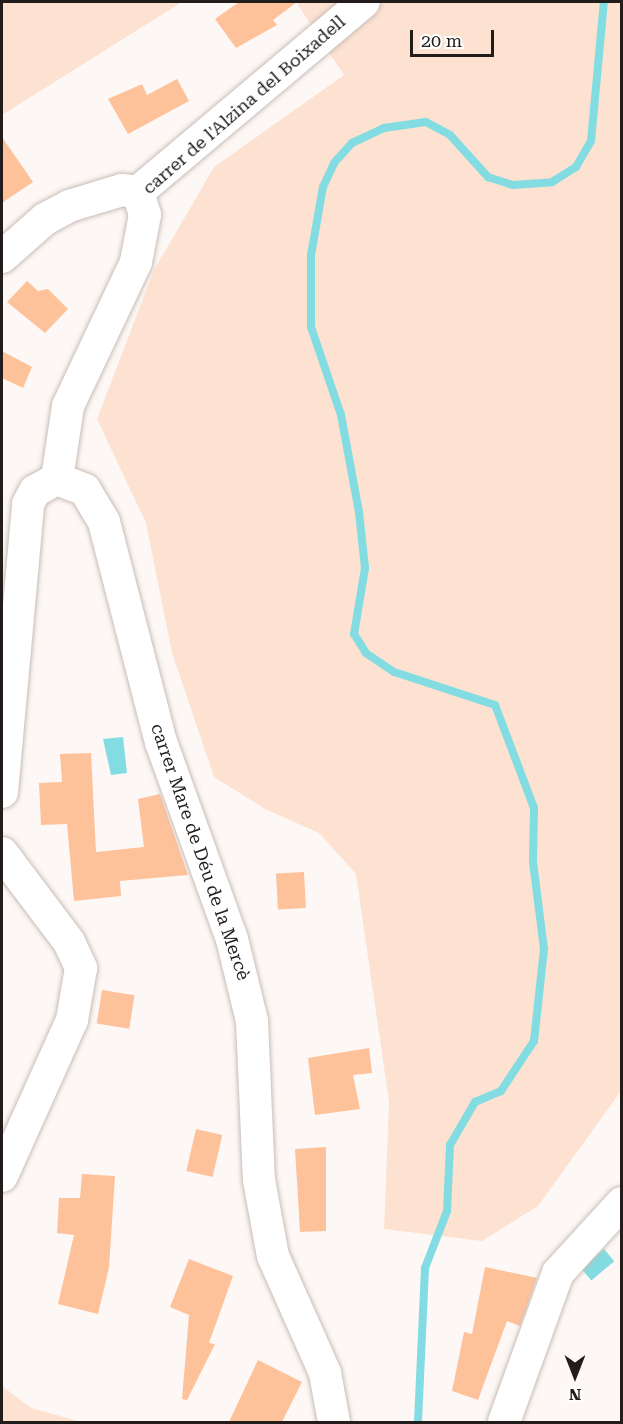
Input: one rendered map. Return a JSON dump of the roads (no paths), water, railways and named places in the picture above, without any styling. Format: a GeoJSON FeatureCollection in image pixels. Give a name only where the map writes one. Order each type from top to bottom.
{"type":"FeatureCollection","features":[{"type":"Feature","properties":{"kind":"street","name":"carrer de l'Alzina del Boixadell"},"geometry":{"type":"LineString","coordinates":[[57,479],[68,406],[136,262],[145,215],[138,192],[364,2]]}},
{"type":"Feature","properties":{"kind":"street"},"geometry":{"type":"LineString","coordinates":[[2,257],[45,219],[69,206],[122,190],[138,192]]}},
{"type":"Feature","properties":{"kind":"street"},"geometry":{"type":"LineString","coordinates":[[2,792],[28,504],[35,491],[57,479]]}},
{"type":"Feature","properties":{"kind":"street","name":"carrer Mare de Déu de la Mercè"},"geometry":{"type":"LineString","coordinates":[[57,479],[85,490],[104,522],[161,742],[235,949],[254,1031],[259,1180],[273,1256],[325,1373],[334,1422]]}},
{"type":"Feature","properties":{"kind":"street"},"geometry":{"type":"LineString","coordinates":[[2,853],[69,942],[81,968],[72,1020],[2,1176]]}},
{"type":"Feature","properties":{"kind":"street"},"geometry":{"type":"LineString","coordinates":[[504,1422],[558,1273],[621,1203]]}},
{"type":"Feature","properties":{"kind":"water"},"geometry":{"type":"Polygon","coordinates":[[[123,737],[127,773],[111,775],[103,739],[123,737]]]}},
{"type":"Feature","properties":{"kind":"water"},"geometry":{"type":"Polygon","coordinates":[[[604,1249],[614,1261],[591,1281],[581,1268],[604,1249]]]}},
{"type":"Feature","properties":{"kind":"waterway"},"geometry":{"type":"LineString","coordinates":[[418,1422],[425,1268],[447,1211],[450,1145],[475,1102],[501,1091],[534,1041],[544,949],[533,862],[534,808],[495,705],[394,672],[366,653],[354,634],[365,568],[359,512],[341,415],[311,327],[311,255],[323,187],[334,163],[352,143],[384,128],[426,122],[450,135],[488,177],[513,185],[552,182],[576,167],[591,141],[604,2]]}}]}
